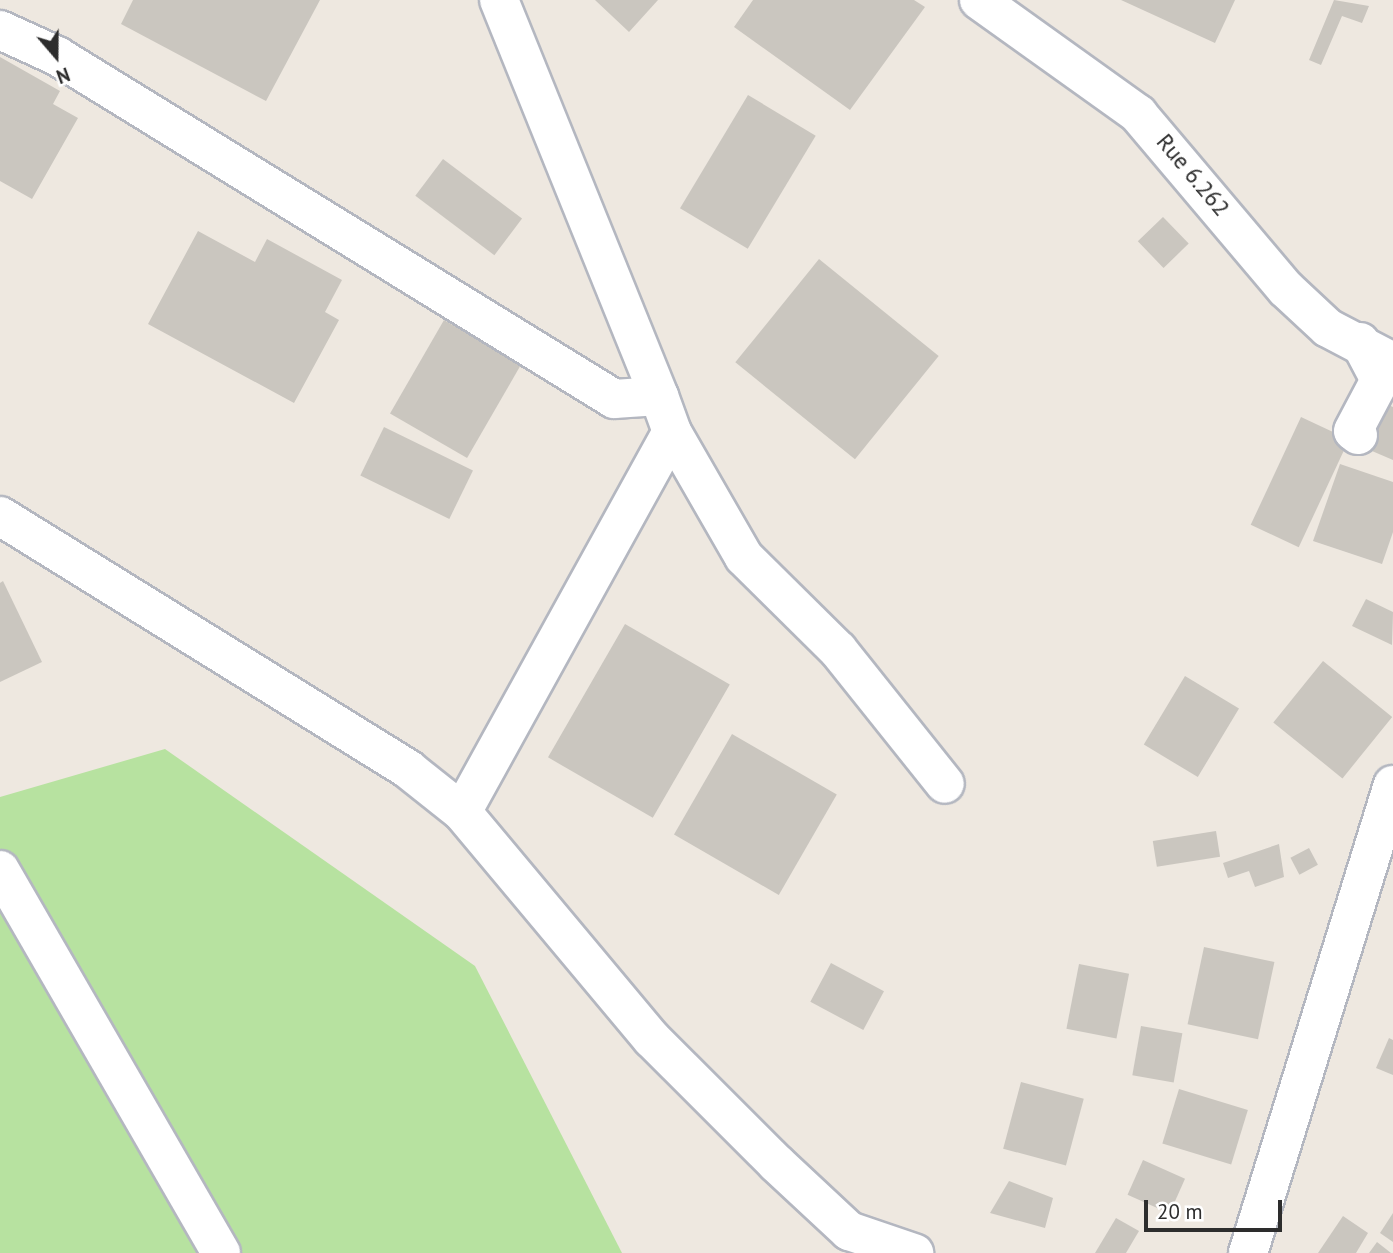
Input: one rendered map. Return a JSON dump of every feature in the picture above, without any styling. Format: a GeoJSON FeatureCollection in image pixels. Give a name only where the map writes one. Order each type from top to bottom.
{"type":"FeatureCollection","features":[{"type":"Feature","properties":{"kind":"street"},"geometry":{"type":"LineString","coordinates":[[499,0],[672,432],[744,557],[838,650],[945,784]]}},
{"type":"Feature","properties":{"kind":"street","name":"Rue 6.262"},"geometry":{"type":"LineString","coordinates":[[979,0],[1138,114],[1286,289],[1328,328],[1360,342],[1393,362]]}},
{"type":"Feature","properties":{"kind":"street"},"geometry":{"type":"LineString","coordinates":[[0,30],[57,56],[614,399],[659,396]]}},
{"type":"Feature","properties":{"kind":"street"},"geometry":{"type":"LineString","coordinates":[[1358,435],[1353,430],[1380,380],[1360,342]]}},
{"type":"Feature","properties":{"kind":"street"},"geometry":{"type":"LineString","coordinates":[[462,812],[672,432]]}},
{"type":"Feature","properties":{"kind":"street"},"geometry":{"type":"LineString","coordinates":[[0,516],[409,770],[462,812],[652,1039],[776,1163],[849,1231],[914,1253]]}},
{"type":"Feature","properties":{"kind":"street"},"geometry":{"type":"LineString","coordinates":[[1248,1253],[1393,785]]}},
{"type":"Feature","properties":{"kind":"street"},"geometry":{"type":"LineString","coordinates":[[0,870],[220,1253]]}},
{"type":"Feature","properties":{"kind":"green space"},"geometry":{"type":"Polygon","coordinates":[[[165,749],[475,966],[622,1253],[0,1253],[0,797],[165,749]]]}},
{"type":"Feature","properties":{"kind":"building"},"geometry":{"type":"Polygon","coordinates":[[[133,0],[320,0],[266,101],[121,24],[133,0]]]}},
{"type":"Feature","properties":{"kind":"building"},"geometry":{"type":"Polygon","coordinates":[[[595,0],[658,0],[629,32],[595,0]]]}},
{"type":"Feature","properties":{"kind":"building"},"geometry":{"type":"Polygon","coordinates":[[[753,0],[914,0],[925,7],[850,110],[734,27],[753,0]]]}},
{"type":"Feature","properties":{"kind":"building"},"geometry":{"type":"Polygon","coordinates":[[[1121,0],[1235,0],[1215,43],[1121,0]]]}},
{"type":"Feature","properties":{"kind":"building"},"geometry":{"type":"Polygon","coordinates":[[[1334,0],[1369,6],[1362,23],[1342,16],[1321,65],[1309,60],[1334,0]]]}},
{"type":"Feature","properties":{"kind":"building"},"geometry":{"type":"Polygon","coordinates":[[[0,57],[60,91],[53,104],[78,118],[32,199],[0,181],[0,57]]]}},
{"type":"Feature","properties":{"kind":"building"},"geometry":{"type":"Polygon","coordinates":[[[748,95],[816,136],[748,249],[680,208],[748,95]]]}},
{"type":"Feature","properties":{"kind":"building"},"geometry":{"type":"Polygon","coordinates":[[[443,159],[522,219],[494,255],[415,196],[443,159]]]}},
{"type":"Feature","properties":{"kind":"building"},"geometry":{"type":"Polygon","coordinates":[[[1163,217],[1189,244],[1164,268],[1138,241],[1163,217]]]}},
{"type":"Feature","properties":{"kind":"building"},"geometry":{"type":"Polygon","coordinates":[[[198,231],[255,262],[267,239],[342,280],[325,312],[339,320],[294,403],[148,324],[198,231]]]}},
{"type":"Feature","properties":{"kind":"building"},"geometry":{"type":"Polygon","coordinates":[[[819,259],[939,356],[855,459],[735,362],[819,259]]]}},
{"type":"Feature","properties":{"kind":"building"},"geometry":{"type":"Polygon","coordinates":[[[444,320],[521,364],[467,458],[390,414],[444,320]]]}},
{"type":"Feature","properties":{"kind":"building"},"geometry":{"type":"Polygon","coordinates":[[[1377,400],[1393,407],[1393,460],[1358,445],[1377,400]]]}},
{"type":"Feature","properties":{"kind":"building"},"geometry":{"type":"Polygon","coordinates":[[[1301,417],[1349,439],[1299,547],[1251,525],[1301,417]]]}},
{"type":"Feature","properties":{"kind":"building"},"geometry":{"type":"Polygon","coordinates":[[[384,427],[473,470],[449,519],[360,476],[384,427]]]}},
{"type":"Feature","properties":{"kind":"building"},"geometry":{"type":"Polygon","coordinates":[[[1340,464],[1393,482],[1393,532],[1382,564],[1313,541],[1340,464]]]}},
{"type":"Feature","properties":{"kind":"building"},"geometry":{"type":"Polygon","coordinates":[[[3,581],[42,662],[0,682],[0,583],[3,581]]]}},
{"type":"Feature","properties":{"kind":"building"},"geometry":{"type":"Polygon","coordinates":[[[1366,599],[1393,612],[1392,645],[1352,626],[1366,599]]]}},
{"type":"Feature","properties":{"kind":"building"},"geometry":{"type":"Polygon","coordinates":[[[625,624],[730,684],[653,818],[548,757],[625,624]]]}},
{"type":"Feature","properties":{"kind":"building"},"geometry":{"type":"Polygon","coordinates":[[[1323,661],[1392,717],[1342,778],[1273,722],[1323,661]]]}},
{"type":"Feature","properties":{"kind":"building"},"geometry":{"type":"Polygon","coordinates":[[[1185,676],[1239,708],[1198,777],[1144,745],[1185,676]]]}},
{"type":"Feature","properties":{"kind":"building"},"geometry":{"type":"Polygon","coordinates":[[[732,734],[837,794],[779,895],[674,834],[732,734]]]}},
{"type":"Feature","properties":{"kind":"building"},"geometry":{"type":"Polygon","coordinates":[[[1216,831],[1220,857],[1157,867],[1153,841],[1216,831]]]}},
{"type":"Feature","properties":{"kind":"building"},"geometry":{"type":"Polygon","coordinates":[[[1279,844],[1284,877],[1255,887],[1249,871],[1228,878],[1223,863],[1279,844]]]}},
{"type":"Feature","properties":{"kind":"building"},"geometry":{"type":"Polygon","coordinates":[[[1309,848],[1318,865],[1299,875],[1290,858],[1309,848]]]}},
{"type":"Feature","properties":{"kind":"building"},"geometry":{"type":"Polygon","coordinates":[[[1204,947],[1274,962],[1258,1039],[1188,1024],[1204,947]]]}},
{"type":"Feature","properties":{"kind":"building"},"geometry":{"type":"Polygon","coordinates":[[[831,963],[884,991],[863,1030],[810,1002],[831,963]]]}},
{"type":"Feature","properties":{"kind":"building"},"geometry":{"type":"Polygon","coordinates":[[[1079,964],[1129,974],[1116,1039],[1066,1029],[1079,964]]]}},
{"type":"Feature","properties":{"kind":"building"},"geometry":{"type":"Polygon","coordinates":[[[1141,1026],[1182,1033],[1174,1083],[1132,1075],[1141,1026]]]}},
{"type":"Feature","properties":{"kind":"building"},"geometry":{"type":"Polygon","coordinates":[[[1389,1038],[1393,1040],[1393,1075],[1376,1068],[1389,1038]]]}},
{"type":"Feature","properties":{"kind":"building"},"geometry":{"type":"Polygon","coordinates":[[[1021,1082],[1084,1099],[1066,1165],[1003,1149],[1021,1082]]]}},
{"type":"Feature","properties":{"kind":"building"},"geometry":{"type":"Polygon","coordinates":[[[1179,1089],[1248,1110],[1231,1165],[1162,1144],[1179,1089]]]}},
{"type":"Feature","properties":{"kind":"building"},"geometry":{"type":"Polygon","coordinates":[[[1143,1160],[1185,1179],[1170,1213],[1128,1195],[1143,1160]]]}},
{"type":"Feature","properties":{"kind":"building"},"geometry":{"type":"Polygon","coordinates":[[[1009,1181],[1053,1198],[1045,1228],[990,1213],[1009,1181]]]}},
{"type":"Feature","properties":{"kind":"building"},"geometry":{"type":"Polygon","coordinates":[[[1393,1213],[1393,1242],[1380,1233],[1393,1213]]]}},
{"type":"Feature","properties":{"kind":"building"},"geometry":{"type":"Polygon","coordinates":[[[1343,1216],[1368,1233],[1356,1253],[1318,1253],[1343,1216]]]}},
{"type":"Feature","properties":{"kind":"building"},"geometry":{"type":"Polygon","coordinates":[[[1116,1218],[1139,1231],[1126,1253],[1095,1253],[1116,1218]]]}},
{"type":"Feature","properties":{"kind":"building"},"geometry":{"type":"Polygon","coordinates":[[[1377,1242],[1391,1253],[1369,1253],[1377,1242]]]}}]}
